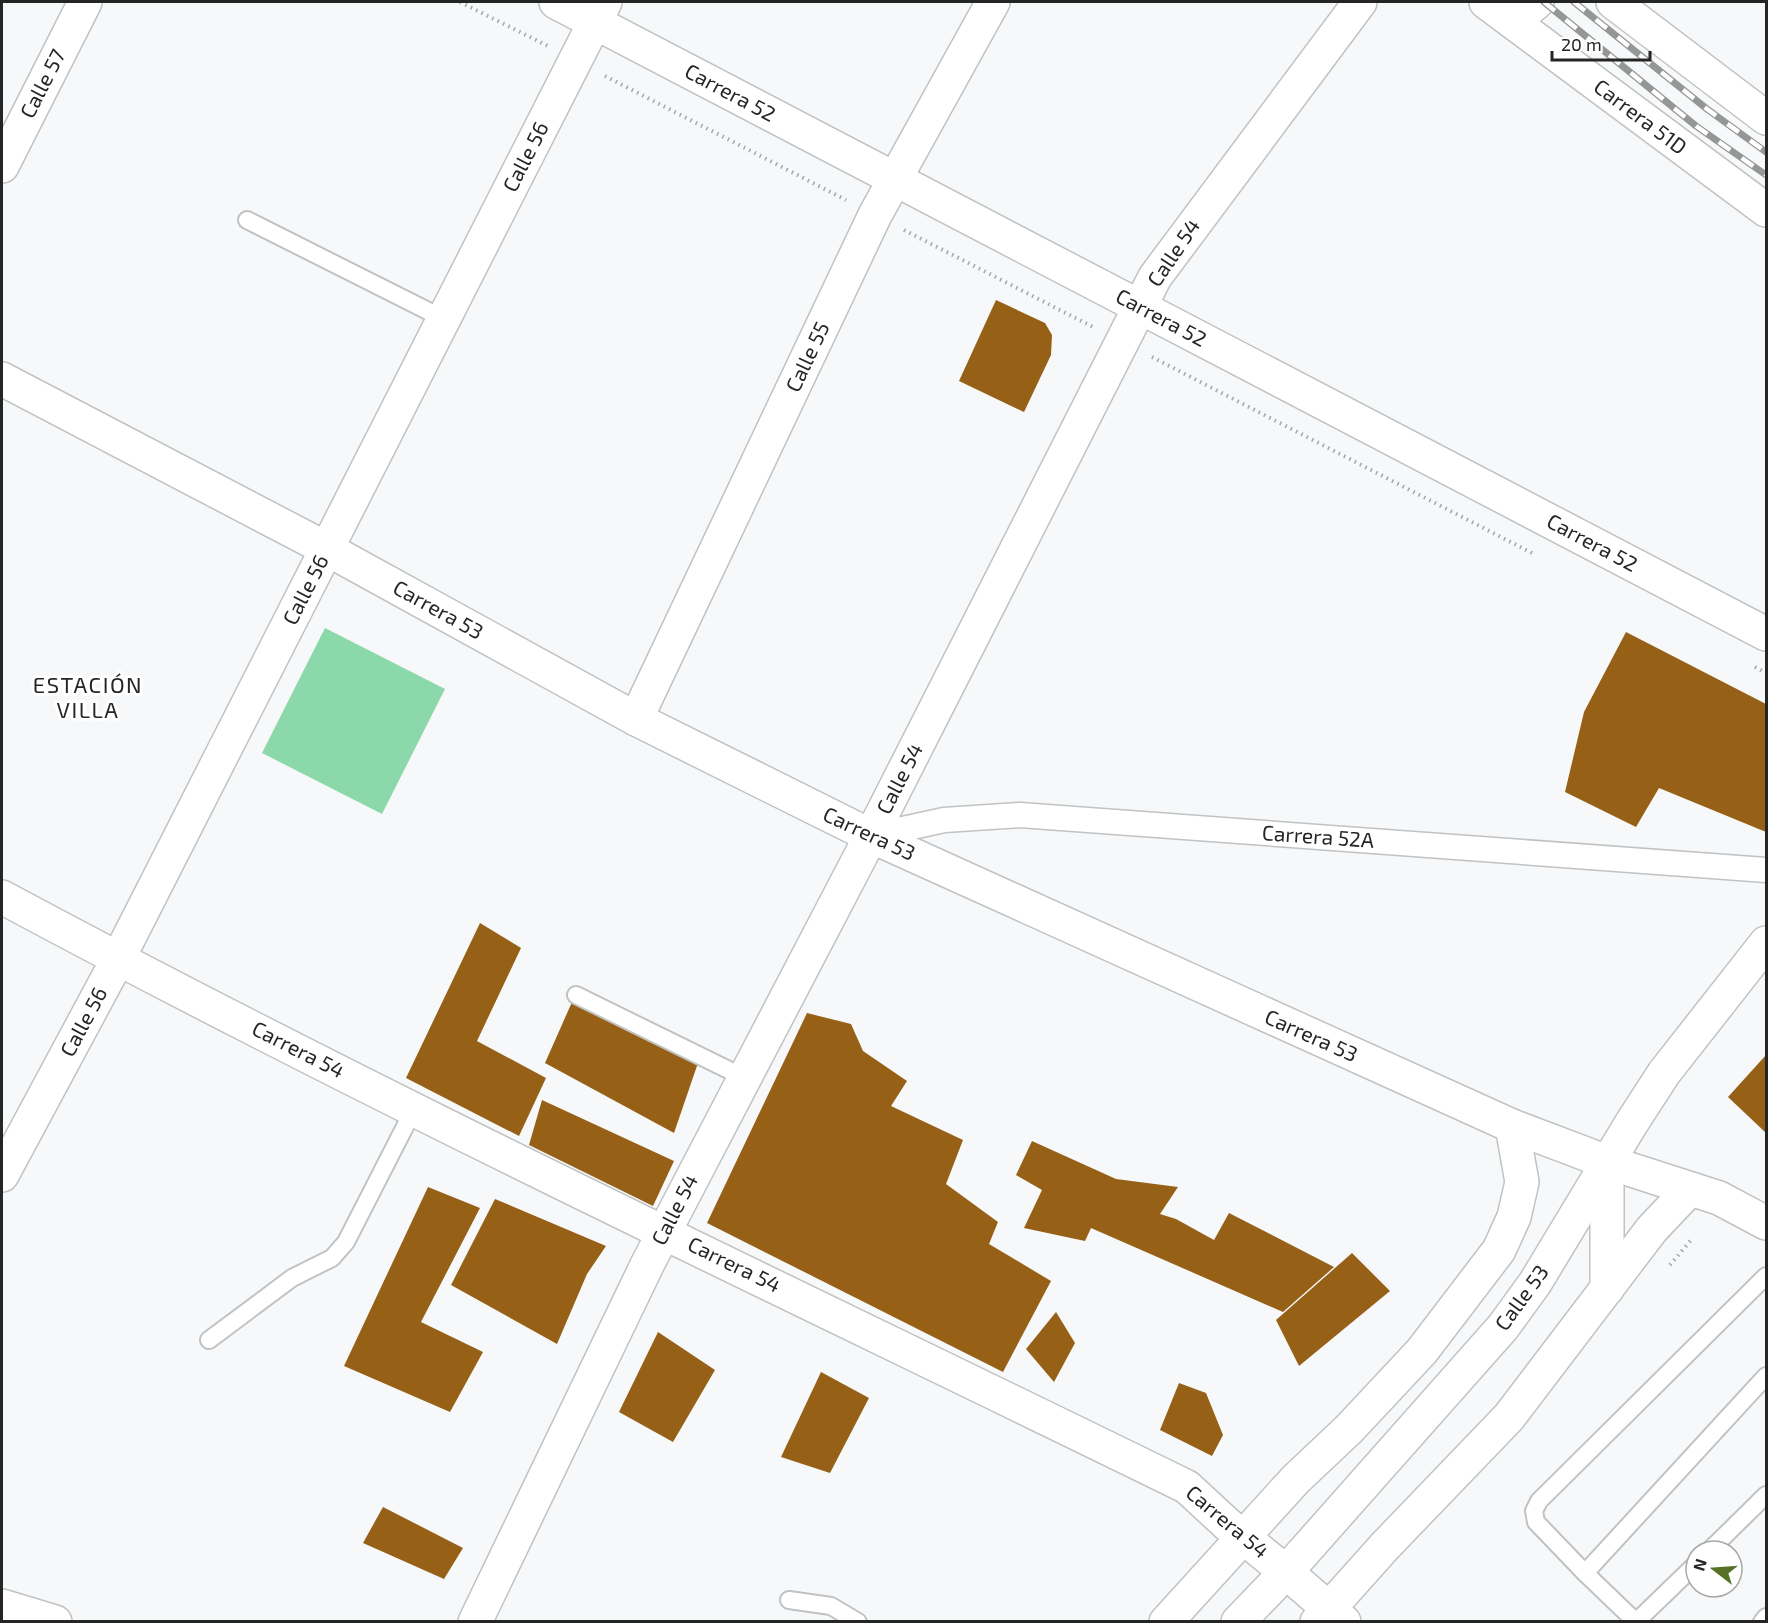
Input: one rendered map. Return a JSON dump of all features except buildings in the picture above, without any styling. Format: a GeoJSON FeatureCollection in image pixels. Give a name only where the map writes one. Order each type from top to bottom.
{"type":"FeatureCollection","features":[{"type":"Feature","properties":{"kind":"street","name":"Calle 57"},"geometry":{"type":"LineString","coordinates":[[2,166],[85,2]]}},
{"type":"Feature","properties":{"kind":"street","name":"Carrera 52"},"geometry":{"type":"LineString","coordinates":[[556,2],[600,12],[894,178],[1767,634]]}},
{"type":"Feature","properties":{"kind":"street","name":"Calle 55"},"geometry":{"type":"LineString","coordinates":[[636,719],[894,178],[993,2]]}},
{"type":"Feature","properties":{"kind":"street","name":"Calle 54"},"geometry":{"type":"LineString","coordinates":[[475,1622],[664,1232],[870,836],[1155,277],[1360,2]]}},
{"type":"Feature","properties":{"kind":"street","name":"Carrera 51D"},"geometry":{"type":"LineString","coordinates":[[1485,2],[1525,12],[1767,210]]}},
{"type":"Feature","properties":{"kind":"street"},"geometry":{"type":"LineString","coordinates":[[1613,2],[1767,118]]}},
{"type":"Feature","properties":{"kind":"street","name":"Calle 56"},"geometry":{"type":"LineString","coordinates":[[2,1175],[118,959],[600,12]]}},
{"type":"Feature","properties":{"kind":"street","name":"Carrera 53"},"geometry":{"type":"LineString","coordinates":[[2,379],[327,549],[636,719],[870,836],[1512,1126],[1607,1162],[1719,1198],[1767,1223]]}},
{"type":"Feature","properties":{"kind":"street","name":"Carrera 52A"},"geometry":{"type":"LineString","coordinates":[[870,836],[944,820],[1020,815],[1767,870]]}},
{"type":"Feature","properties":{"kind":"street","name":"Carrera 54"},"geometry":{"type":"LineString","coordinates":[[2,897],[118,959],[414,1109],[1187,1487],[1286,1572],[1330,1617]]}},
{"type":"Feature","properties":{"kind":"street","name":"Calle 53"},"geometry":{"type":"LineString","coordinates":[[1238,1622],[1286,1572],[1503,1327],[1535,1283],[1607,1162],[1664,1073],[1767,943]]}},
{"type":"Feature","properties":{"kind":"street"},"geometry":{"type":"LineString","coordinates":[[1166,1622],[1296,1479],[1349,1429],[1422,1351],[1499,1250],[1514,1217],[1522,1182],[1512,1126]]}},
{"type":"Feature","properties":{"kind":"street"},"geometry":{"type":"LineString","coordinates":[[1606,1289],[1607,1162]]}},
{"type":"Feature","properties":{"kind":"street"},"geometry":{"type":"LineString","coordinates":[[1330,1617],[1385,1546],[1509,1417],[1652,1229],[1690,1189]]}},
{"type":"Feature","properties":{"kind":"street"},"geometry":{"type":"LineString","coordinates":[[1422,1351],[1455,1381]]}},
{"type":"Feature","properties":{"kind":"street"},"geometry":{"type":"LineString","coordinates":[[2,1606],[55,1622]]}},
{"type":"Feature","properties":{"kind":"lane"},"geometry":{"type":"LineString","coordinates":[[247,220],[444,319]]}},
{"type":"Feature","properties":{"kind":"lane"},"geometry":{"type":"LineString","coordinates":[[576,995],[743,1077]]}},
{"type":"Feature","properties":{"kind":"lane"},"geometry":{"type":"LineString","coordinates":[[209,1340],[292,1278],[332,1258],[346,1242],[414,1109]]}},
{"type":"Feature","properties":{"kind":"lane"},"geometry":{"type":"LineString","coordinates":[[1684,1576],[1636,1622],[1585,1574],[1536,1522],[1534,1511],[1539,1501],[1767,1276]]}},
{"type":"Feature","properties":{"kind":"lane"},"geometry":{"type":"LineString","coordinates":[[1585,1574],[1767,1376]]}},
{"type":"Feature","properties":{"kind":"lane"},"geometry":{"type":"LineString","coordinates":[[1721,1539],[1767,1495]]}},
{"type":"Feature","properties":{"kind":"lane"},"geometry":{"type":"LineString","coordinates":[[789,1600],[831,1606],[858,1622]]}},
{"type":"Feature","properties":{"kind":"lane"},"geometry":{"type":"LineString","coordinates":[[1762,1622],[1767,1617]]}},
{"type":"Feature","properties":{"kind":"green space"},"geometry":{"type":"Polygon","coordinates":[[[325,628],[445,689],[382,814],[262,753],[325,628]]]}},
{"type":"Feature","properties":{"kind":"railway"},"geometry":{"type":"LineString","coordinates":[[1544,2],[1696,126],[1766,175]]}},
{"type":"Feature","properties":{"kind":"railway"},"geometry":{"type":"LineString","coordinates":[[1574,2],[1707,109],[1766,152]]}},
{"type":"Feature","properties":{"kind":"district","name":"ESTACIÓN VILLA"},"geometry":{"type":"Point","coordinates":[88,698]}}]}
